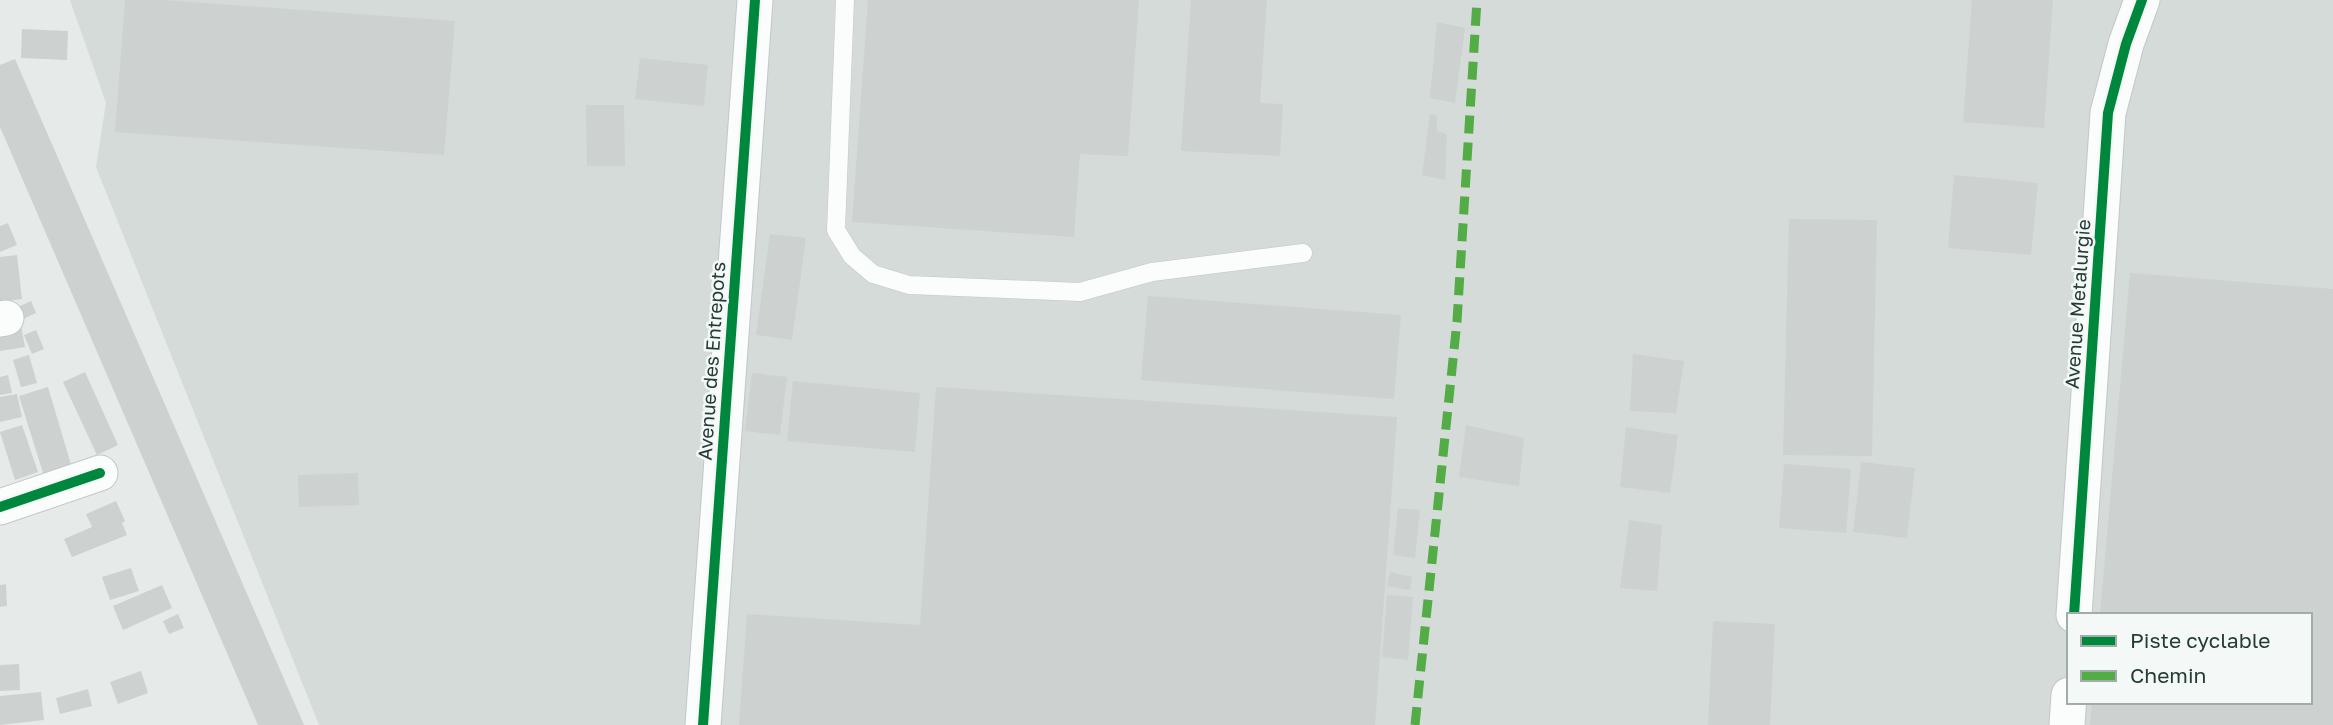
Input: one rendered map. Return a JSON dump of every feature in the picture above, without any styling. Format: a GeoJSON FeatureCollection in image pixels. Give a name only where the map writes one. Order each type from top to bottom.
{"type":"FeatureCollection","features":[{"type":"Feature","properties":{"kind":"street","name":"Avenue des Entrepots"},"geometry":{"type":"LineString","coordinates":[[703,725],[755,0]]}},
{"type":"Feature","properties":{"kind":"street","name":"Avenue Metalurgie"},"geometry":{"type":"LineString","coordinates":[[2074,613],[2108,113],[2126,44],[2142,0]]}},
{"type":"Feature","properties":{"kind":"street"},"geometry":{"type":"LineString","coordinates":[[0,508],[100,473]]}},
{"type":"Feature","properties":{"kind":"street"},"geometry":{"type":"LineString","coordinates":[[2067,725],[2068,704]]}},
{"type":"Feature","properties":{"kind":"lane"},"geometry":{"type":"LineString","coordinates":[[845,0],[836,230],[852,256],[873,274],[909,285],[1080,292],[1152,272],[1303,253]]}},
{"type":"Feature","properties":{"kind":"shaded area"},"geometry":{"type":"Polygon","coordinates":[[[70,0],[2333,0],[2333,725],[319,725],[96,167],[106,103],[70,0]]]}},
{"type":"Feature","properties":{"kind":"building"},"geometry":{"type":"Polygon","coordinates":[[[125,0],[163,0],[455,21],[444,155],[115,132],[125,0]]]}},
{"type":"Feature","properties":{"kind":"building"},"geometry":{"type":"Polygon","coordinates":[[[868,0],[1139,0],[1128,156],[1080,154],[1074,237],[852,222],[868,0]]]}},
{"type":"Feature","properties":{"kind":"building"},"geometry":{"type":"Polygon","coordinates":[[[1191,0],[1267,0],[1260,103],[1283,104],[1280,156],[1181,151],[1191,0]]]}},
{"type":"Feature","properties":{"kind":"building"},"geometry":{"type":"Polygon","coordinates":[[[1972,0],[2053,0],[2044,128],[1963,122],[1972,0]]]}},
{"type":"Feature","properties":{"kind":"building"},"geometry":{"type":"Polygon","coordinates":[[[1437,22],[1465,28],[1455,103],[1430,98],[1437,22]]]}},
{"type":"Feature","properties":{"kind":"building"},"geometry":{"type":"Polygon","coordinates":[[[22,29],[68,31],[67,60],[21,58],[22,29]]]}},
{"type":"Feature","properties":{"kind":"building"},"geometry":{"type":"Polygon","coordinates":[[[640,58],[708,65],[704,106],[635,99],[640,58]]]}},
{"type":"Feature","properties":{"kind":"building"},"geometry":{"type":"Polygon","coordinates":[[[15,59],[304,725],[258,725],[0,127],[0,65],[15,59]]]}},
{"type":"Feature","properties":{"kind":"building"},"geometry":{"type":"Polygon","coordinates":[[[586,105],[624,105],[625,166],[587,166],[586,105]]]}},
{"type":"Feature","properties":{"kind":"building"},"geometry":{"type":"Polygon","coordinates":[[[1430,114],[1437,115],[1437,131],[1447,134],[1445,180],[1422,175],[1430,114]]]}},
{"type":"Feature","properties":{"kind":"building"},"geometry":{"type":"Polygon","coordinates":[[[1954,175],[2038,183],[2031,255],[1948,248],[1954,175]]]}},
{"type":"Feature","properties":{"kind":"building"},"geometry":{"type":"Polygon","coordinates":[[[1789,219],[1877,220],[1872,456],[1783,455],[1789,219]]]}},
{"type":"Feature","properties":{"kind":"building"},"geometry":{"type":"Polygon","coordinates":[[[8,223],[17,245],[0,252],[0,226],[8,223]]]}},
{"type":"Feature","properties":{"kind":"building"},"geometry":{"type":"Polygon","coordinates":[[[770,234],[806,238],[792,340],[756,335],[770,234]]]}},
{"type":"Feature","properties":{"kind":"building"},"geometry":{"type":"Polygon","coordinates":[[[17,255],[22,299],[0,302],[0,257],[17,255]]]}},
{"type":"Feature","properties":{"kind":"building"},"geometry":{"type":"Polygon","coordinates":[[[2130,273],[2333,289],[2333,725],[2090,725],[2092,704],[2312,704],[2312,613],[2100,613],[2130,273]]]}},
{"type":"Feature","properties":{"kind":"building"},"geometry":{"type":"Polygon","coordinates":[[[1148,296],[1401,315],[1394,399],[1141,380],[1148,296]]]}},
{"type":"Feature","properties":{"kind":"building"},"geometry":{"type":"Polygon","coordinates":[[[31,301],[36,313],[23,319],[18,307],[31,301]]]}},
{"type":"Feature","properties":{"kind":"building"},"geometry":{"type":"Polygon","coordinates":[[[20,320],[25,347],[0,351],[0,324],[20,320]]]}},
{"type":"Feature","properties":{"kind":"building"},"geometry":{"type":"Polygon","coordinates":[[[36,330],[44,349],[32,354],[24,335],[36,330]]]}},
{"type":"Feature","properties":{"kind":"building"},"geometry":{"type":"Polygon","coordinates":[[[1633,354],[1684,361],[1676,413],[1630,411],[1633,354]]]}},
{"type":"Feature","properties":{"kind":"building"},"geometry":{"type":"Polygon","coordinates":[[[29,355],[37,383],[21,387],[13,360],[29,355]]]}},
{"type":"Feature","properties":{"kind":"building"},"geometry":{"type":"Polygon","coordinates":[[[85,372],[118,445],[97,455],[63,382],[85,372]]]}},
{"type":"Feature","properties":{"kind":"building"},"geometry":{"type":"Polygon","coordinates":[[[752,373],[787,377],[780,435],[745,431],[752,373]]]}},
{"type":"Feature","properties":{"kind":"building"},"geometry":{"type":"Polygon","coordinates":[[[8,375],[12,393],[0,395],[0,377],[8,375]]]}},
{"type":"Feature","properties":{"kind":"building"},"geometry":{"type":"Polygon","coordinates":[[[793,381],[920,393],[915,452],[787,441],[793,381]]]}},
{"type":"Feature","properties":{"kind":"building"},"geometry":{"type":"Polygon","coordinates":[[[48,387],[72,468],[44,476],[19,396],[48,387]]]}},
{"type":"Feature","properties":{"kind":"building"},"geometry":{"type":"Polygon","coordinates":[[[936,387],[1397,417],[1375,725],[739,725],[747,614],[920,625],[936,387]]]}},
{"type":"Feature","properties":{"kind":"building"},"geometry":{"type":"Polygon","coordinates":[[[17,394],[22,417],[0,422],[0,397],[17,394]]]}},
{"type":"Feature","properties":{"kind":"building"},"geometry":{"type":"Polygon","coordinates":[[[22,425],[38,472],[15,480],[0,432],[22,425]]]}},
{"type":"Feature","properties":{"kind":"building"},"geometry":{"type":"Polygon","coordinates":[[[1466,425],[1524,438],[1519,486],[1459,477],[1466,425]]]}},
{"type":"Feature","properties":{"kind":"building"},"geometry":{"type":"Polygon","coordinates":[[[1626,427],[1678,435],[1670,493],[1620,487],[1626,427]]]}},
{"type":"Feature","properties":{"kind":"building"},"geometry":{"type":"Polygon","coordinates":[[[1861,462],[1915,468],[1907,538],[1853,532],[1861,462]]]}},
{"type":"Feature","properties":{"kind":"building"},"geometry":{"type":"Polygon","coordinates":[[[1784,464],[1851,469],[1846,533],[1779,528],[1784,464]]]}},
{"type":"Feature","properties":{"kind":"building"},"geometry":{"type":"Polygon","coordinates":[[[358,473],[359,505],[299,507],[298,475],[358,473]]]}},
{"type":"Feature","properties":{"kind":"building"},"geometry":{"type":"Polygon","coordinates":[[[116,501],[125,521],[122,523],[127,535],[72,557],[64,539],[92,527],[86,514],[116,501]]]}},
{"type":"Feature","properties":{"kind":"building"},"geometry":{"type":"Polygon","coordinates":[[[1398,508],[1420,510],[1415,558],[1393,555],[1398,508]]]}},
{"type":"Feature","properties":{"kind":"building"},"geometry":{"type":"Polygon","coordinates":[[[1629,520],[1662,525],[1657,591],[1620,588],[1629,520]]]}},
{"type":"Feature","properties":{"kind":"building"},"geometry":{"type":"Polygon","coordinates":[[[131,568],[139,591],[110,600],[102,577],[131,568]]]}},
{"type":"Feature","properties":{"kind":"building"},"geometry":{"type":"Polygon","coordinates":[[[1390,572],[1412,577],[1410,590],[1387,586],[1390,572]]]}},
{"type":"Feature","properties":{"kind":"building"},"geometry":{"type":"Polygon","coordinates":[[[6,584],[7,606],[0,607],[0,585],[6,584]]]}},
{"type":"Feature","properties":{"kind":"building"},"geometry":{"type":"Polygon","coordinates":[[[162,585],[172,608],[123,630],[113,606],[162,585]]]}},
{"type":"Feature","properties":{"kind":"building"},"geometry":{"type":"Polygon","coordinates":[[[1387,595],[1413,597],[1408,660],[1382,657],[1387,595]]]}},
{"type":"Feature","properties":{"kind":"building"},"geometry":{"type":"Polygon","coordinates":[[[178,614],[184,628],[169,634],[163,621],[178,614]]]}},
{"type":"Feature","properties":{"kind":"building"},"geometry":{"type":"Polygon","coordinates":[[[1713,621],[1775,624],[1770,725],[1708,725],[1713,621]]]}},
{"type":"Feature","properties":{"kind":"building"},"geometry":{"type":"Polygon","coordinates":[[[19,664],[20,690],[0,691],[0,665],[19,664]]]}},
{"type":"Feature","properties":{"kind":"building"},"geometry":{"type":"Polygon","coordinates":[[[141,671],[148,693],[118,704],[110,682],[141,671]]]}},
{"type":"Feature","properties":{"kind":"building"},"geometry":{"type":"Polygon","coordinates":[[[88,689],[92,706],[60,714],[56,698],[88,689]]]}},
{"type":"Feature","properties":{"kind":"building"},"geometry":{"type":"Polygon","coordinates":[[[41,692],[44,720],[0,725],[0,696],[41,692]]]}},
{"type":"Feature","properties":{"kind":"marked path"},"geometry":{"type":"LineString","coordinates":[[1415,725],[1457,321],[1477,0]]}},
{"type":"Feature","properties":{"kind":"cycle path"},"geometry":{"type":"LineString","coordinates":[[703,725],[755,0]]}},
{"type":"Feature","properties":{"kind":"cycle path"},"geometry":{"type":"LineString","coordinates":[[2074,613],[2108,113],[2126,44],[2142,0]]}},
{"type":"Feature","properties":{"kind":"cycle path"},"geometry":{"type":"LineString","coordinates":[[0,507],[100,473]]}}]}
